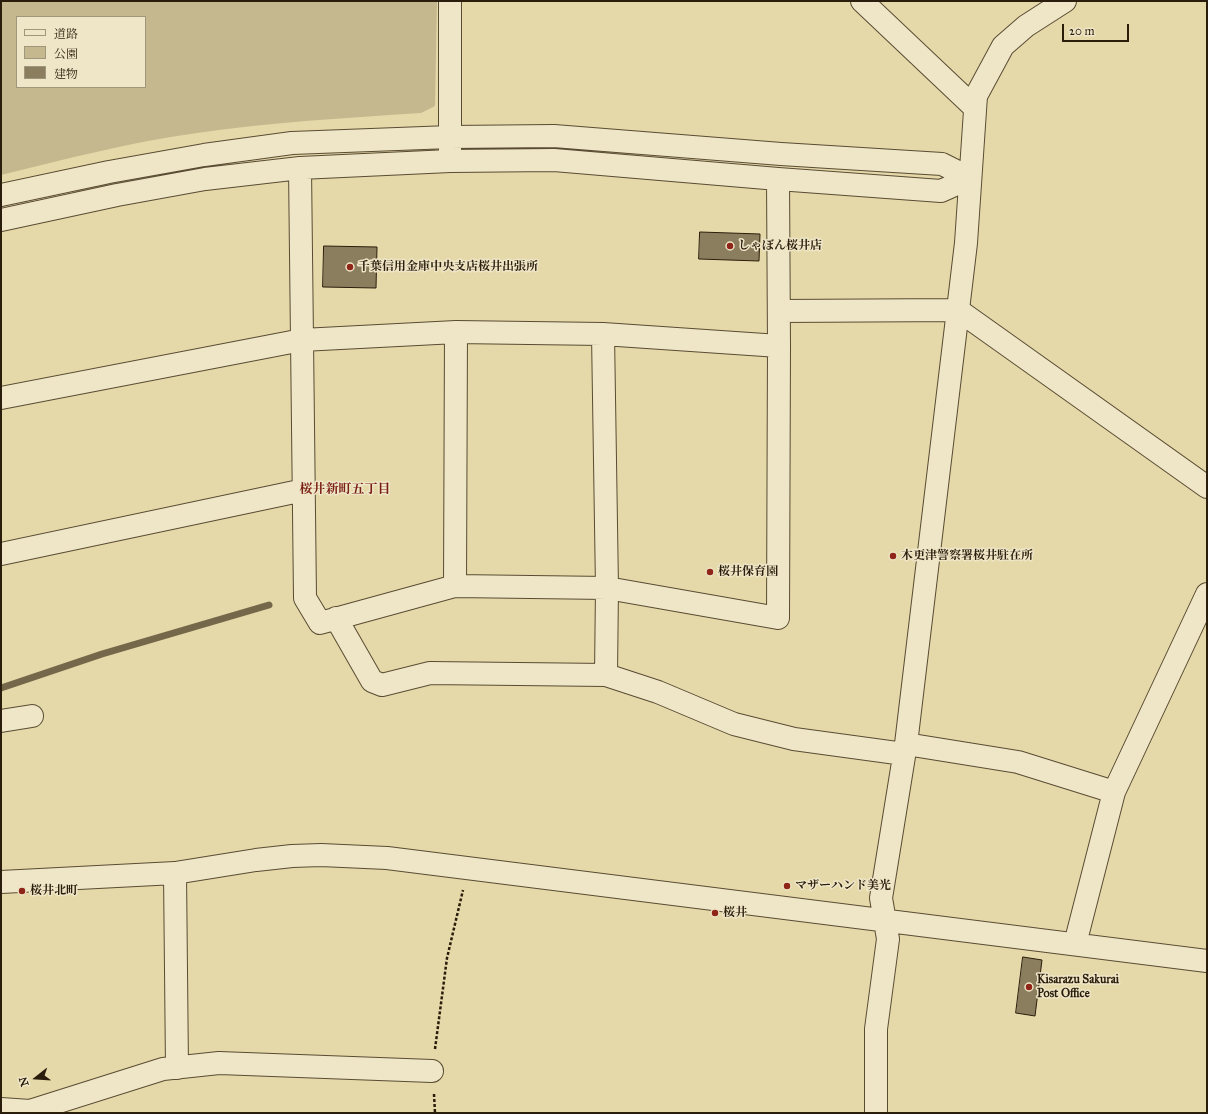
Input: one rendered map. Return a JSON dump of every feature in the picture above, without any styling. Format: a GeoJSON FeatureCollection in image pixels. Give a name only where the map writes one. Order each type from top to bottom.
{"type":"FeatureCollection","features":[{"type":"Feature","properties":{"kind":"street"},"geometry":{"type":"LineString","coordinates":[[450,1],[450,161]]}},
{"type":"Feature","properties":{"kind":"street"},"geometry":{"type":"LineString","coordinates":[[862,1],[975,108]]}},
{"type":"Feature","properties":{"kind":"street"},"geometry":{"type":"LineString","coordinates":[[876,1113],[876,1029],[888,939],[881,898],[905,749],[966,243],[976,96],[1003,46],[1026,26],[1065,1]]}},
{"type":"Feature","properties":{"kind":"street"},"geometry":{"type":"LineString","coordinates":[[1,195],[109,172],[204,155],[285,144],[450,136],[554,136],[781,154],[942,164],[970,178]]}},
{"type":"Feature","properties":{"kind":"street"},"geometry":{"type":"LineString","coordinates":[[1,220],[116,195],[205,179],[300,168],[450,161],[554,160],[941,191],[970,178]]}},
{"type":"Feature","properties":{"kind":"street"},"geometry":{"type":"LineString","coordinates":[[300,168],[304,598],[320,623],[456,586],[607,588],[778,618],[780,346],[778,179]]}},
{"type":"Feature","properties":{"kind":"street"},"geometry":{"type":"LineString","coordinates":[[779,311],[958,310],[1207,487]]}},
{"type":"Feature","properties":{"kind":"street"},"geometry":{"type":"LineString","coordinates":[[456,332],[456,586]]}},
{"type":"Feature","properties":{"kind":"street"},"geometry":{"type":"LineString","coordinates":[[1,398],[302,340],[456,332],[603,334],[780,346]]}},
{"type":"Feature","properties":{"kind":"street"},"geometry":{"type":"LineString","coordinates":[[603,334],[607,588],[606,675]]}},
{"type":"Feature","properties":{"kind":"street"},"geometry":{"type":"LineString","coordinates":[[1,554],[304,490]]}},
{"type":"Feature","properties":{"kind":"street"},"geometry":{"type":"LineString","coordinates":[[1075,944],[1114,792],[1207,594]]}},
{"type":"Feature","properties":{"kind":"street"},"geometry":{"type":"LineString","coordinates":[[336,618],[372,680],[382,685],[430,673],[606,675],[658,692],[734,724],[794,739],[905,749],[1018,762],[1114,792]]}},
{"type":"Feature","properties":{"kind":"street"},"geometry":{"type":"LineString","coordinates":[[1,721],[32,716]]}},
{"type":"Feature","properties":{"kind":"street"},"geometry":{"type":"LineString","coordinates":[[1,882],[175,873],[256,860],[292,856],[321,855],[387,858],[1207,961]]}},
{"type":"Feature","properties":{"kind":"street"},"geometry":{"type":"LineString","coordinates":[[175,873],[177,1068]]}},
{"type":"Feature","properties":{"kind":"street"},"geometry":{"type":"LineString","coordinates":[[1,1110],[30,1111],[163,1069],[219,1063],[432,1071]]}},
{"type":"Feature","properties":{"kind":"path"},"geometry":{"type":"LineString","coordinates":[[435,1113],[432,1071],[447,958],[464,887]]}},
{"type":"Feature","properties":{"kind":"green space"},"geometry":{"type":"Polygon","coordinates":[[[1,1],[437,1],[435,106],[421,113],[281,123],[225,129],[123,146],[1,175],[1,1]]]}},
{"type":"Feature","properties":{"kind":"building","name":"しゃぼん桜井店"},"geometry":{"type":"Polygon","coordinates":[[[700,232],[760,234],[759,261],[699,259],[700,232]]]}},
{"type":"Feature","properties":{"kind":"building","name":"千葉信用金庫中央支店桜井出張所"},"geometry":{"type":"Polygon","coordinates":[[[324,246],[377,247],[376,288],[323,287],[324,246]]]}},
{"type":"Feature","properties":{"kind":"building"},"geometry":{"type":"Polygon","coordinates":[[[1023,957],[1042,960],[1035,1016],[1016,1013],[1023,957]]]}},
{"type":"Feature","properties":{"kind":"waterway"},"geometry":{"type":"LineString","coordinates":[[1,688],[102,654],[269,605]]}},
{"type":"Feature","properties":{"kind":"place","name":"しゃぼん桜井店"},"geometry":{"type":"Point","coordinates":[730,246]}},
{"type":"Feature","properties":{"kind":"place","name":"千葉信用金庫中央支店桜井出張所"},"geometry":{"type":"Point","coordinates":[350,267]}},
{"type":"Feature","properties":{"kind":"place","name":"木更津警察署桜井駐在所"},"geometry":{"type":"Point","coordinates":[893,556]}},
{"type":"Feature","properties":{"kind":"place","name":"桜井保育園"},"geometry":{"type":"Point","coordinates":[710,572]}},
{"type":"Feature","properties":{"kind":"place","name":"マザーハンド美光"},"geometry":{"type":"Point","coordinates":[787,886]}},
{"type":"Feature","properties":{"kind":"place","name":"桜井北町"},"geometry":{"type":"Point","coordinates":[22,891]}},
{"type":"Feature","properties":{"kind":"place","name":"桜井"},"geometry":{"type":"Point","coordinates":[715,913]}},
{"type":"Feature","properties":{"kind":"place","name":"Kisarazu Sakurai Post Office"},"geometry":{"type":"Point","coordinates":[1029,987]}},
{"type":"Feature","properties":{"kind":"district","name":"桜井新町五丁目"},"geometry":{"type":"Point","coordinates":[345,490]}}]}
